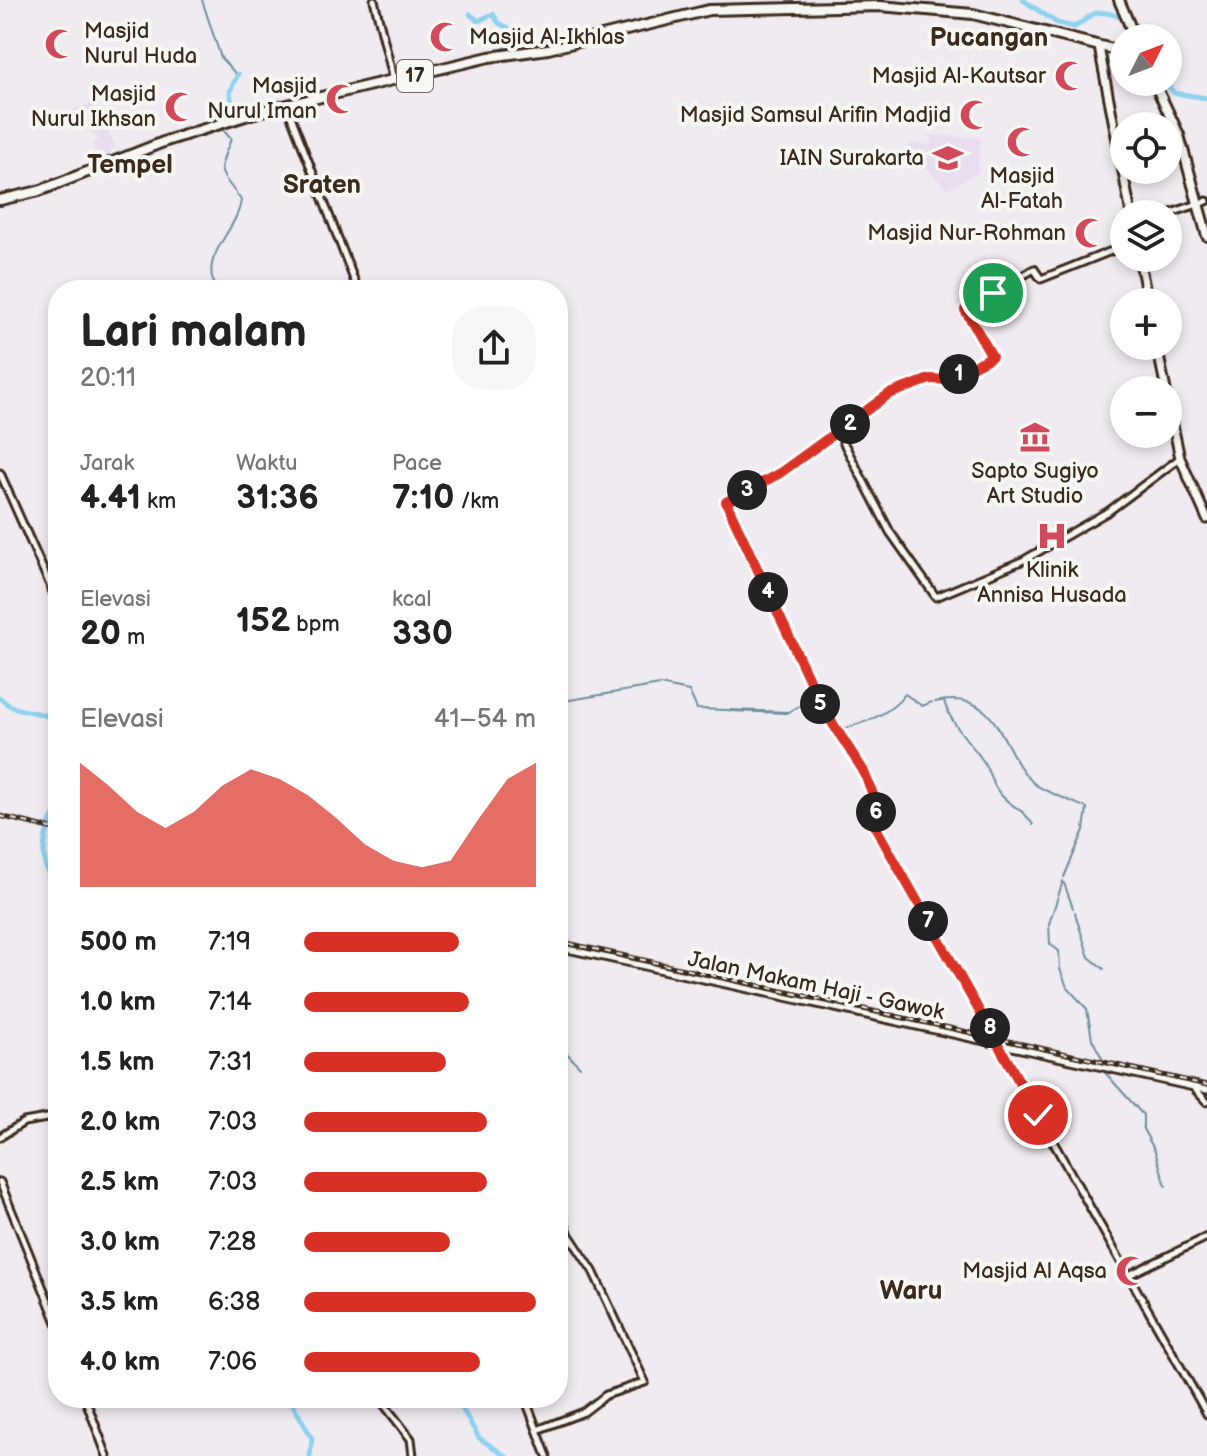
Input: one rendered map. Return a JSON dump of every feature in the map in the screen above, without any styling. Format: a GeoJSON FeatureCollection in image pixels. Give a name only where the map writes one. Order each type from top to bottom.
{"type":"FeatureCollection","features":[{"type":"Feature","properties":{"kind":"highway"},"geometry":{"type":"LineString","coordinates":[[1118,0],[1127,24]]}},
{"type":"Feature","properties":{"kind":"highway","name":"17"},"geometry":{"type":"LineString","coordinates":[[0,201],[12,200],[172,141],[287,106],[545,50],[663,18],[726,8],[880,6],[977,14],[1110,50]]}},
{"type":"Feature","properties":{"kind":"highway"},"geometry":{"type":"LineString","coordinates":[[1162,96],[1180,131],[1207,227]]}},
{"type":"Feature","properties":{"kind":"highway"},"geometry":{"type":"LineString","coordinates":[[1202,202],[1207,236]]}},
{"type":"Feature","properties":{"kind":"main road"},"geometry":{"type":"LineString","coordinates":[[1094,46],[1128,200]]}},
{"type":"Feature","properties":{"kind":"main road"},"geometry":{"type":"LineString","coordinates":[[1178,448],[1207,519]]}},
{"type":"Feature","properties":{"kind":"street"},"geometry":{"type":"LineString","coordinates":[[374,0],[394,82]]}},
{"type":"Feature","properties":{"kind":"street"},"geometry":{"type":"LineString","coordinates":[[287,106],[354,280]]}},
{"type":"Feature","properties":{"kind":"street"},"geometry":{"type":"LineString","coordinates":[[1182,209],[1202,202]]}},
{"type":"Feature","properties":{"kind":"street"},"geometry":{"type":"LineString","coordinates":[[1110,252],[1041,279],[1034,269],[966,309],[992,356],[947,380],[930,379],[892,393],[780,473],[726,502],[814,691],[861,765],[876,803],[876,828],[1207,1414]]}},
{"type":"Feature","properties":{"kind":"street"},"geometry":{"type":"LineString","coordinates":[[838,434],[886,526],[936,597],[1014,566],[1105,513],[1180,458]]}},
{"type":"Feature","properties":{"kind":"street"},"geometry":{"type":"LineString","coordinates":[[0,473],[48,581]]}},
{"type":"Feature","properties":{"kind":"street","name":"Jalan Makam Haji - Gawok"},"geometry":{"type":"LineString","coordinates":[[568,949],[1207,1090]]}},
{"type":"Feature","properties":{"kind":"street"},"geometry":{"type":"LineString","coordinates":[[1193,1087],[1207,1102]]}},
{"type":"Feature","properties":{"kind":"street"},"geometry":{"type":"LineString","coordinates":[[0,1137],[24,1122],[48,1118]]}},
{"type":"Feature","properties":{"kind":"street"},"geometry":{"type":"LineString","coordinates":[[0,1182],[48,1300]]}},
{"type":"Feature","properties":{"kind":"street"},"geometry":{"type":"LineString","coordinates":[[537,1430],[575,1415],[606,1395],[645,1382],[593,1271],[568,1234]]}},
{"type":"Feature","properties":{"kind":"street"},"geometry":{"type":"LineString","coordinates":[[1129,1275],[1203,1239]]}},
{"type":"Feature","properties":{"kind":"street"},"geometry":{"type":"LineString","coordinates":[[89,1408],[107,1456]]}},
{"type":"Feature","properties":{"kind":"street"},"geometry":{"type":"LineString","coordinates":[[387,1408],[411,1439],[413,1456]]}},
{"type":"Feature","properties":{"kind":"street"},"geometry":{"type":"LineString","coordinates":[[529,1408],[547,1456]]}},
{"type":"Feature","properties":{"kind":"shaded area"},"geometry":{"type":"Polygon","coordinates":[[[93,102],[116,147],[110,150],[114,160],[98,165],[92,141],[99,141],[73,110],[93,102]]]}},
{"type":"Feature","properties":{"kind":"shaded area","name":"IAIN Surakarta"},"geometry":{"type":"Polygon","coordinates":[[[931,135],[981,138],[978,173],[947,189],[909,151],[909,143],[930,145],[931,135]]]}},
{"type":"Feature","properties":{"kind":"waterway"},"geometry":{"type":"LineString","coordinates":[[202,0],[221,58],[236,74]]}},
{"type":"Feature","properties":{"kind":"waterway"},"geometry":{"type":"LineString","coordinates":[[1023,0],[1057,23],[1074,27],[1090,16],[1103,12],[1132,24]]}},
{"type":"Feature","properties":{"kind":"waterway"},"geometry":{"type":"LineString","coordinates":[[470,14],[478,21],[493,14],[499,23],[515,32],[506,44],[505,54]]}},
{"type":"Feature","properties":{"kind":"waterway"},"geometry":{"type":"LineString","coordinates":[[223,129],[232,105],[230,91],[238,74]]}},
{"type":"Feature","properties":{"kind":"waterway"},"geometry":{"type":"LineString","coordinates":[[1182,94],[1207,98]]}},
{"type":"Feature","properties":{"kind":"waterway"},"geometry":{"type":"LineString","coordinates":[[213,280],[214,256],[233,223],[241,200],[222,171],[231,139],[223,130]]}},
{"type":"Feature","properties":{"kind":"waterway"},"geometry":{"type":"LineString","coordinates":[[568,700],[660,685],[689,691],[697,709],[789,712],[809,700],[822,711]]}},
{"type":"Feature","properties":{"kind":"waterway"},"geometry":{"type":"LineString","coordinates":[[840,730],[885,712],[905,694],[922,706],[932,702]]}},
{"type":"Feature","properties":{"kind":"waterway"},"geometry":{"type":"LineString","coordinates":[[0,698],[14,707],[48,717]]}},
{"type":"Feature","properties":{"kind":"waterway"},"geometry":{"type":"LineString","coordinates":[[935,702],[958,700],[975,704],[998,727],[1014,757],[1036,785],[1087,808],[1084,830],[1064,877]]}},
{"type":"Feature","properties":{"kind":"waterway"},"geometry":{"type":"LineString","coordinates":[[944,701],[955,724],[984,763],[998,792],[1033,825]]}},
{"type":"Feature","properties":{"kind":"waterway"},"geometry":{"type":"LineString","coordinates":[[730,711],[787,713]]}},
{"type":"Feature","properties":{"kind":"waterway"},"geometry":{"type":"LineString","coordinates":[[48,828],[44,848],[48,873]]}},
{"type":"Feature","properties":{"kind":"waterway"},"geometry":{"type":"LineString","coordinates":[[1063,881],[1049,924],[1050,944],[1059,951],[1060,969],[1067,987],[1087,1009],[1092,1039],[1103,1060]]}},
{"type":"Feature","properties":{"kind":"waterway"},"geometry":{"type":"LineString","coordinates":[[1064,883],[1073,908]]}},
{"type":"Feature","properties":{"kind":"waterway"},"geometry":{"type":"LineString","coordinates":[[1075,912],[1076,916]]}},
{"type":"Feature","properties":{"kind":"waterway"},"geometry":{"type":"LineString","coordinates":[[1076,917],[1089,957],[1104,969]]}},
{"type":"Feature","properties":{"kind":"waterway"},"geometry":{"type":"LineString","coordinates":[[568,1054],[580,1067]]}},
{"type":"Feature","properties":{"kind":"waterway"},"geometry":{"type":"LineString","coordinates":[[1101,1068],[1143,1115],[1143,1129],[1155,1151],[1166,1186]]}},
{"type":"Feature","properties":{"kind":"waterway"},"geometry":{"type":"LineString","coordinates":[[295,1408],[312,1438],[310,1456]]}},
{"type":"Feature","properties":{"kind":"waterway"},"geometry":{"type":"LineString","coordinates":[[462,1408],[479,1438],[506,1456]]}},
{"type":"Feature","properties":{"kind":"railway"},"geometry":{"type":"LineString","coordinates":[[0,816],[48,828]]}},
{"type":"Feature","properties":{"kind":"railway"},"geometry":{"type":"LineString","coordinates":[[568,943],[1207,1085]]}},
{"type":"Feature","properties":{"kind":"place","name":"Masjid Al-Ikhlas"},"geometry":{"type":"Point","coordinates":[445,37]}},
{"type":"Feature","properties":{"kind":"place","name":"Masjid Nurul Huda"},"geometry":{"type":"Point","coordinates":[60,44]}},
{"type":"Feature","properties":{"kind":"place","name":"Masjid Al-Kautsar"},"geometry":{"type":"Point","coordinates":[1070,76]}},
{"type":"Feature","properties":{"kind":"place","name":"Masjid Nurul Iman"},"geometry":{"type":"Point","coordinates":[341,99]}},
{"type":"Feature","properties":{"kind":"place","name":"Masjid Nurul Ikhsan"},"geometry":{"type":"Point","coordinates":[180,107]}},
{"type":"Feature","properties":{"kind":"place","name":"Masjid Samsul Arifin Madjid"},"geometry":{"type":"Point","coordinates":[975,115]}},
{"type":"Feature","properties":{"kind":"place","name":"Masjid Al-Fatah"},"geometry":{"type":"Point","coordinates":[1022,142]}},
{"type":"Feature","properties":{"kind":"place","name":"IAIN Surakarta"},"geometry":{"type":"Point","coordinates":[948,158]}},
{"type":"Feature","properties":{"kind":"place","name":"Masjid Nur-Rohman"},"geometry":{"type":"Point","coordinates":[1090,233]}},
{"type":"Feature","properties":{"kind":"place","name":"Sapto Sugiyo Art Studio"},"geometry":{"type":"Point","coordinates":[1035,437]}},
{"type":"Feature","properties":{"kind":"place","name":"Klinik Annisa Husada"},"geometry":{"type":"Point","coordinates":[1052,536]}},
{"type":"Feature","properties":{"kind":"place","name":"Masjid Al Aqsa"},"geometry":{"type":"Point","coordinates":[1131,1271]}},
{"type":"Feature","properties":{"kind":"district","name":"Pucangan"},"geometry":{"type":"Point","coordinates":[989,38]}},
{"type":"Feature","properties":{"kind":"district","name":"Tempel"},"geometry":{"type":"Point","coordinates":[130,165]}},
{"type":"Feature","properties":{"kind":"district","name":"Sraten"},"geometry":{"type":"Point","coordinates":[322,185]}},
{"type":"Feature","properties":{"kind":"district","name":"Waru"},"geometry":{"type":"Point","coordinates":[911,1291]}},
{"type":"Feature","properties":{"kind":"route"},"geometry":{"type":"LineString","coordinates":[[993,293],[965,310],[992,356],[947,380],[930,379],[889,394],[860,418],[780,473],[726,502],[822,707],[863,770],[877,804],[876,828],[1038,1115]]}}]}
